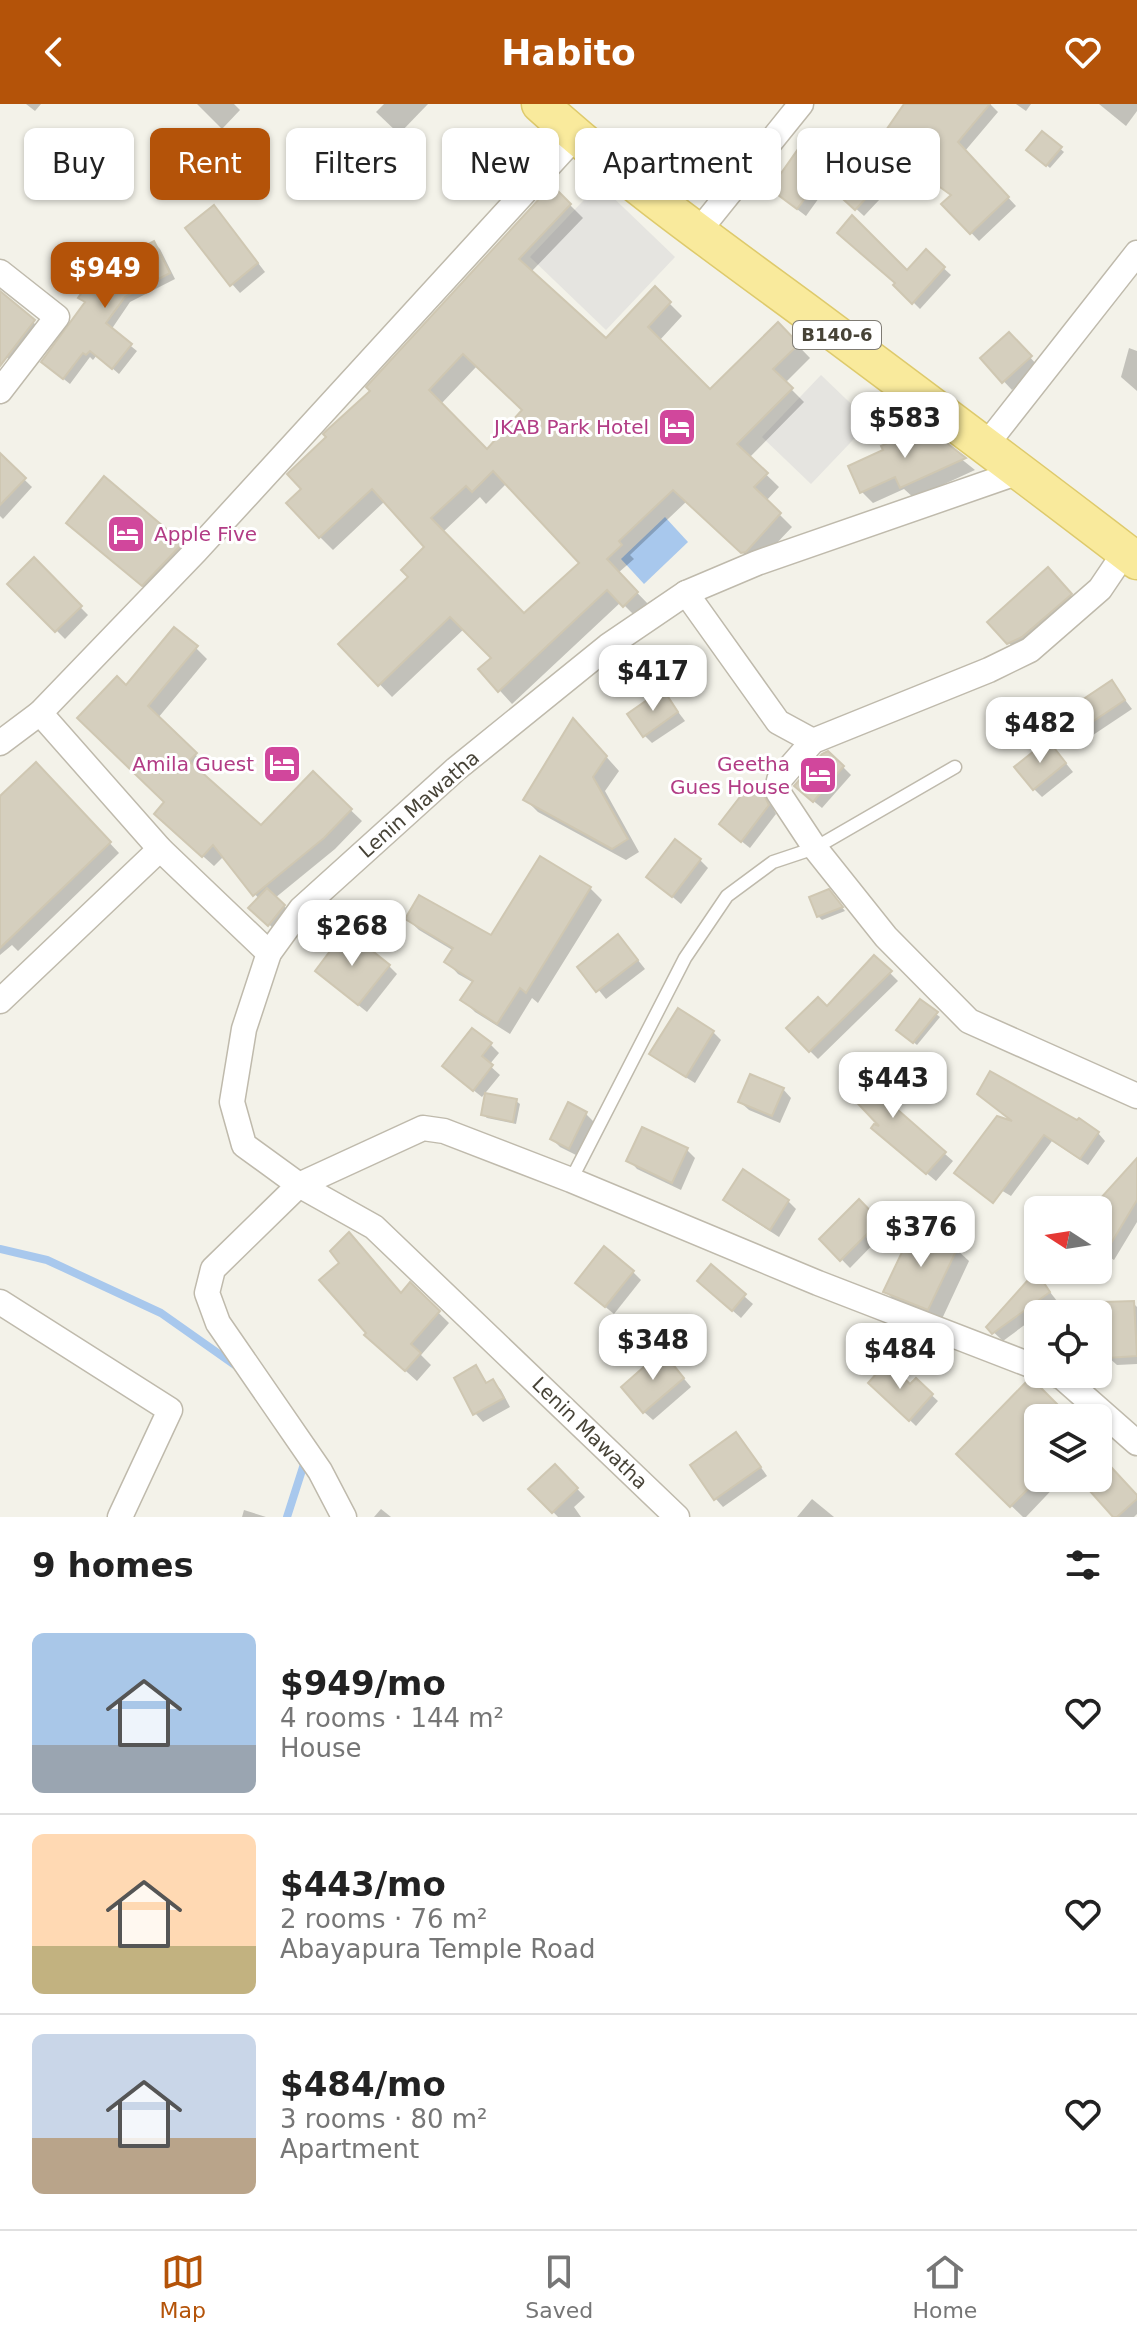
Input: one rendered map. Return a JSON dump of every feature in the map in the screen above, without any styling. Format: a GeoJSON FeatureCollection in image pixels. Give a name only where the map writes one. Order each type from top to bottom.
{"type":"FeatureCollection","features":[{"type":"Feature","properties":{"kind":"main road","name":"B140-6"},"geometry":{"type":"LineString","coordinates":[[540,104],[575,135]]}},
{"type":"Feature","properties":{"kind":"main road","name":"B140-6"},"geometry":{"type":"LineString","coordinates":[[657,200],[1022,471],[1131,557]]}},
{"type":"Feature","properties":{"kind":"street"},"geometry":{"type":"LineString","coordinates":[[698,232],[801,104]]}},
{"type":"Feature","properties":{"kind":"street"},"geometry":{"type":"LineString","coordinates":[[0,743],[40,713],[207,540],[575,137]]}},
{"type":"Feature","properties":{"kind":"street"},"geometry":{"type":"LineString","coordinates":[[986,445],[1137,253]]}},
{"type":"Feature","properties":{"kind":"street"},"geometry":{"type":"LineString","coordinates":[[0,272],[57,317],[0,391]]}},
{"type":"Feature","properties":{"kind":"street","name":"Lenin Mawatha"},"geometry":{"type":"LineString","coordinates":[[677,1517],[374,1227],[299,1185],[244,1145],[232,1102],[244,1029],[269,953],[301,909],[456,769],[608,646],[686,593],[757,563],[1022,471]]}},
{"type":"Feature","properties":{"kind":"street"},"geometry":{"type":"LineString","coordinates":[[1131,557],[1100,589],[1030,650],[989,670],[813,741],[779,780],[778,792],[815,848],[886,937],[969,1021],[1137,1096]]}},
{"type":"Feature","properties":{"kind":"street"},"geometry":{"type":"LineString","coordinates":[[686,593],[778,722],[813,741]]}},
{"type":"Feature","properties":{"kind":"street"},"geometry":{"type":"LineString","coordinates":[[40,713],[160,849],[269,953]]}},
{"type":"Feature","properties":{"kind":"street"},"geometry":{"type":"LineString","coordinates":[[0,1001],[160,849]]}},
{"type":"Feature","properties":{"kind":"street"},"geometry":{"type":"LineString","coordinates":[[344,1517],[320,1471],[218,1323],[207,1293],[213,1269],[299,1185],[423,1128],[444,1131],[571,1180],[818,1283],[1024,1363]]}},
{"type":"Feature","properties":{"kind":"street"},"geometry":{"type":"LineString","coordinates":[[0,1302],[170,1410],[120,1517]]}},
{"type":"Feature","properties":{"kind":"street"},"geometry":{"type":"LineString","coordinates":[[1074,1388],[1137,1443]]}},
{"type":"Feature","properties":{"kind":"lane"},"geometry":{"type":"LineString","coordinates":[[571,1180],[685,958],[727,896],[773,862],[815,848],[955,767]]}},
{"type":"Feature","properties":{"kind":"shaded area"},"geometry":{"type":"Polygon","coordinates":[[[584,200],[616,200],[675,257],[606,330],[530,257],[584,200]]]}},
{"type":"Feature","properties":{"kind":"shaded area"},"geometry":{"type":"Polygon","coordinates":[[[821,375],[870,422],[811,484],[762,437],[821,375]]]}},
{"type":"Feature","properties":{"kind":"water"},"geometry":{"type":"Polygon","coordinates":[[[665,517],[688,542],[644,584],[621,559],[665,517]]]}},
{"type":"Feature","properties":{"kind":"building"},"geometry":{"type":"Polygon","coordinates":[[[904,104],[990,104],[958,142],[1009,197],[970,234],[941,204],[951,195],[940,187],[940,128],[888,128],[904,104]]]}},
{"type":"Feature","properties":{"kind":"building"},"geometry":{"type":"Polygon","coordinates":[[[1042,131],[1062,147],[1046,166],[1026,150],[1042,131]]]}},
{"type":"Feature","properties":{"kind":"building"},"geometry":{"type":"Polygon","coordinates":[[[797,151],[797,200],[804,200],[797,209],[781,197],[781,173],[797,151]]]}},
{"type":"Feature","properties":{"kind":"building"},"geometry":{"type":"Polygon","coordinates":[[[559,192],[571,204],[519,259],[606,338],[655,286],[671,302],[648,327],[710,389],[778,322],[799,344],[773,369],[793,388],[737,444],[768,473],[754,487],[781,513],[746,552],[741,553],[673,490],[619,541],[622,545],[607,559],[638,592],[623,607],[607,590],[498,692],[478,669],[491,658],[450,617],[378,686],[338,644],[408,577],[401,570],[424,547],[372,489],[319,538],[286,503],[301,489],[287,474],[326,437],[323,434],[326,431],[370,391],[366,387],[538,200],[559,200],[559,192]],[[463,354],[429,390],[487,449],[522,410],[463,354]],[[493,471],[472,492],[466,486],[431,518],[524,613],[579,563],[493,471]]]}},
{"type":"Feature","properties":{"kind":"building"},"geometry":{"type":"Polygon","coordinates":[[[844,200],[864,200],[855,210],[844,200]]]}},
{"type":"Feature","properties":{"kind":"building"},"geometry":{"type":"Polygon","coordinates":[[[214,205],[258,263],[230,286],[185,228],[214,205]]]}},
{"type":"Feature","properties":{"kind":"building"},"geometry":{"type":"Polygon","coordinates":[[[852,215],[907,270],[926,249],[945,267],[912,304],[893,285],[895,283],[837,233],[852,215]]]}},
{"type":"Feature","properties":{"kind":"building"},"geometry":{"type":"Polygon","coordinates":[[[154,241],[170,273],[125,297],[106,323],[132,344],[112,369],[90,351],[86,355],[83,353],[63,379],[41,362],[85,302],[78,298],[103,262],[108,265],[154,241]]]}},
{"type":"Feature","properties":{"kind":"building"},"geometry":{"type":"Polygon","coordinates":[[[0,291],[35,320],[0,366],[0,291]]]}},
{"type":"Feature","properties":{"kind":"building"},"geometry":{"type":"Polygon","coordinates":[[[1009,332],[1032,356],[1002,383],[980,358],[1009,332]]]}},
{"type":"Feature","properties":{"kind":"building"},"geometry":{"type":"Polygon","coordinates":[[[925,426],[966,458],[900,488],[895,477],[860,493],[848,466],[883,450],[881,446],[925,426]]]}},
{"type":"Feature","properties":{"kind":"building"},"geometry":{"type":"Polygon","coordinates":[[[0,453],[26,478],[0,505],[0,453]]]}},
{"type":"Feature","properties":{"kind":"building","name":"Apple Five"},"geometry":{"type":"Polygon","coordinates":[[[104,476],[183,543],[142,586],[66,523],[104,476]]]}},
{"type":"Feature","properties":{"kind":"building"},"geometry":{"type":"Polygon","coordinates":[[[34,557],[82,606],[55,632],[7,584],[34,557]]]}},
{"type":"Feature","properties":{"kind":"building"},"geometry":{"type":"Polygon","coordinates":[[[1048,567],[1072,594],[1022,637],[1007,644],[987,622],[1048,567]]]}},
{"type":"Feature","properties":{"kind":"building"},"geometry":{"type":"Polygon","coordinates":[[[174,627],[198,646],[148,706],[197,753],[189,761],[261,825],[313,771],[352,809],[324,838],[253,896],[213,845],[202,857],[154,814],[164,802],[77,718],[117,676],[126,685],[174,627]]]}},
{"type":"Feature","properties":{"kind":"building"},"geometry":{"type":"Polygon","coordinates":[[[1112,680],[1125,700],[1068,738],[1055,718],[1112,680]]]}},
{"type":"Feature","properties":{"kind":"building"},"geometry":{"type":"Polygon","coordinates":[[[663,689],[678,712],[643,737],[627,714],[663,689]]]}},
{"type":"Feature","properties":{"kind":"building"},"geometry":{"type":"Polygon","coordinates":[[[573,718],[607,756],[593,777],[628,839],[612,849],[523,800],[573,718]]]}},
{"type":"Feature","properties":{"kind":"building"},"geometry":{"type":"Polygon","coordinates":[[[1048,740],[1066,763],[1033,790],[1014,767],[1048,740]]]}},
{"type":"Feature","properties":{"kind":"building","name":"Geetha Gues House"},"geometry":{"type":"Polygon","coordinates":[[[828,751],[844,766],[813,802],[794,786],[828,751]]]}},
{"type":"Feature","properties":{"kind":"building"},"geometry":{"type":"Polygon","coordinates":[[[36,762],[111,842],[0,948],[0,796],[36,762]]]}},
{"type":"Feature","properties":{"kind":"building"},"geometry":{"type":"Polygon","coordinates":[[[750,784],[764,795],[769,805],[741,842],[719,824],[750,784]]]}},
{"type":"Feature","properties":{"kind":"building"},"geometry":{"type":"Polygon","coordinates":[[[675,839],[701,859],[672,897],[646,877],[675,839]]]}},
{"type":"Feature","properties":{"kind":"building"},"geometry":{"type":"Polygon","coordinates":[[[540,856],[591,887],[526,993],[520,988],[497,1024],[460,1000],[473,981],[444,962],[453,948],[405,919],[419,895],[491,935],[540,856]]]}},
{"type":"Feature","properties":{"kind":"building"},"geometry":{"type":"Polygon","coordinates":[[[267,888],[285,905],[268,926],[248,908],[267,888]]]}},
{"type":"Feature","properties":{"kind":"building"},"geometry":{"type":"Polygon","coordinates":[[[829,889],[843,907],[817,917],[809,897],[829,889]]]}},
{"type":"Feature","properties":{"kind":"building"},"geometry":{"type":"Polygon","coordinates":[[[346,930],[390,965],[358,1005],[315,971],[346,930]]]}},
{"type":"Feature","properties":{"kind":"building"},"geometry":{"type":"Polygon","coordinates":[[[618,934],[638,960],[596,992],[577,967],[618,934]]]}},
{"type":"Feature","properties":{"kind":"building"},"geometry":{"type":"Polygon","coordinates":[[[874,955],[892,971],[809,1052],[786,1028],[818,997],[827,1006],[874,955]]]}},
{"type":"Feature","properties":{"kind":"building"},"geometry":{"type":"Polygon","coordinates":[[[920,999],[938,1012],[913,1043],[896,1030],[920,999]]]}},
{"type":"Feature","properties":{"kind":"building"},"geometry":{"type":"Polygon","coordinates":[[[678,1008],[714,1031],[686,1077],[649,1054],[678,1008]]]}},
{"type":"Feature","properties":{"kind":"building"},"geometry":{"type":"Polygon","coordinates":[[[472,1028],[492,1043],[482,1056],[493,1065],[473,1091],[442,1066],[472,1028]]]}},
{"type":"Feature","properties":{"kind":"building"},"geometry":{"type":"Polygon","coordinates":[[[855,1069],[897,1083],[890,1103],[946,1152],[926,1174],[871,1128],[874,1124],[879,1126],[847,1092],[855,1069]]]}},
{"type":"Feature","properties":{"kind":"building"},"geometry":{"type":"Polygon","coordinates":[[[990,1071],[1077,1120],[1079,1118],[1099,1132],[1080,1159],[1044,1135],[993,1203],[954,1173],[997,1116],[1012,1121],[977,1094],[990,1071]]]}},
{"type":"Feature","properties":{"kind":"building"},"geometry":{"type":"Polygon","coordinates":[[[750,1074],[784,1088],[772,1116],[738,1102],[750,1074]]]}},
{"type":"Feature","properties":{"kind":"building"},"geometry":{"type":"Polygon","coordinates":[[[485,1093],[517,1099],[513,1122],[481,1115],[485,1093]]]}},
{"type":"Feature","properties":{"kind":"building"},"geometry":{"type":"Polygon","coordinates":[[[568,1102],[587,1112],[569,1149],[550,1139],[568,1102]]]}},
{"type":"Feature","properties":{"kind":"building"},"geometry":{"type":"Polygon","coordinates":[[[642,1127],[688,1148],[672,1183],[626,1161],[642,1127]]]}},
{"type":"Feature","properties":{"kind":"building"},"geometry":{"type":"Polygon","coordinates":[[[1137,1158],[1137,1200],[1112,1242],[1112,1196],[1103,1196],[1137,1158]]]}},
{"type":"Feature","properties":{"kind":"building"},"geometry":{"type":"Polygon","coordinates":[[[743,1169],[789,1200],[770,1230],[723,1200],[743,1169]]]}},
{"type":"Feature","properties":{"kind":"building"},"geometry":{"type":"Polygon","coordinates":[[[859,1199],[880,1221],[840,1261],[819,1239],[859,1199]]]}},
{"type":"Feature","properties":{"kind":"building"},"geometry":{"type":"Polygon","coordinates":[[[914,1227],[958,1247],[928,1310],[883,1292],[914,1227]]]}},
{"type":"Feature","properties":{"kind":"building"},"geometry":{"type":"Polygon","coordinates":[[[349,1232],[401,1293],[410,1282],[440,1311],[411,1344],[421,1353],[405,1371],[364,1335],[366,1333],[319,1280],[339,1263],[330,1251],[349,1232]]]}},
{"type":"Feature","properties":{"kind":"building"},"geometry":{"type":"Polygon","coordinates":[[[604,1246],[634,1271],[605,1307],[575,1283],[604,1246]]]}},
{"type":"Feature","properties":{"kind":"building"},"geometry":{"type":"Polygon","coordinates":[[[711,1264],[746,1294],[732,1311],[697,1281],[711,1264]]]}},
{"type":"Feature","properties":{"kind":"building"},"geometry":{"type":"Polygon","coordinates":[[[1024,1284],[1045,1284],[1050,1292],[1039,1300],[1024,1300],[1024,1311],[992,1334],[986,1327],[1024,1284]]]}},
{"type":"Feature","properties":{"kind":"building"},"geometry":{"type":"Polygon","coordinates":[[[1134,1301],[1137,1356],[1112,1358],[1112,1302],[1134,1301]]]}},
{"type":"Feature","properties":{"kind":"building"},"geometry":{"type":"Polygon","coordinates":[[[662,1351],[684,1378],[643,1413],[621,1387],[662,1351]]]}},
{"type":"Feature","properties":{"kind":"building"},"geometry":{"type":"Polygon","coordinates":[[[887,1362],[910,1384],[916,1378],[933,1394],[909,1421],[868,1383],[887,1362]]]}},
{"type":"Feature","properties":{"kind":"building"},"geometry":{"type":"Polygon","coordinates":[[[476,1365],[486,1383],[493,1379],[504,1398],[473,1415],[454,1378],[476,1365]]]}},
{"type":"Feature","properties":{"kind":"building"},"geometry":{"type":"Polygon","coordinates":[[[1024,1384],[1024,1388],[1041,1388],[1057,1404],[1024,1404],[1025,1492],[1010,1507],[956,1454],[1024,1384]]]}},
{"type":"Feature","properties":{"kind":"building"},"geometry":{"type":"Polygon","coordinates":[[[736,1432],[761,1467],[714,1500],[690,1465],[736,1432]]]}},
{"type":"Feature","properties":{"kind":"building"},"geometry":{"type":"Polygon","coordinates":[[[555,1464],[578,1488],[552,1513],[528,1489],[555,1464]]]}},
{"type":"Feature","properties":{"kind":"building"},"geometry":{"type":"Polygon","coordinates":[[[1112,1468],[1137,1495],[1137,1499],[1113,1517],[1091,1492],[1112,1492],[1112,1468]]]}},
{"type":"Feature","properties":{"kind":"waterway"},"geometry":{"type":"LineString","coordinates":[[0,1249],[47,1260],[161,1313],[239,1368]]}},
{"type":"Feature","properties":{"kind":"waterway"},"geometry":{"type":"LineString","coordinates":[[287,1517],[304,1464],[300,1458]]}},
{"type":"Feature","properties":{"kind":"place","name":"JKAB Park Hotel"},"geometry":{"type":"Point","coordinates":[677,427]}},
{"type":"Feature","properties":{"kind":"place","name":"Apple Five"},"geometry":{"type":"Point","coordinates":[126,534]}},
{"type":"Feature","properties":{"kind":"place","name":"Amila Guest"},"geometry":{"type":"Point","coordinates":[282,764]}},
{"type":"Feature","properties":{"kind":"place","name":"Geetha Gues House"},"geometry":{"type":"Point","coordinates":[818,775]}}]}
